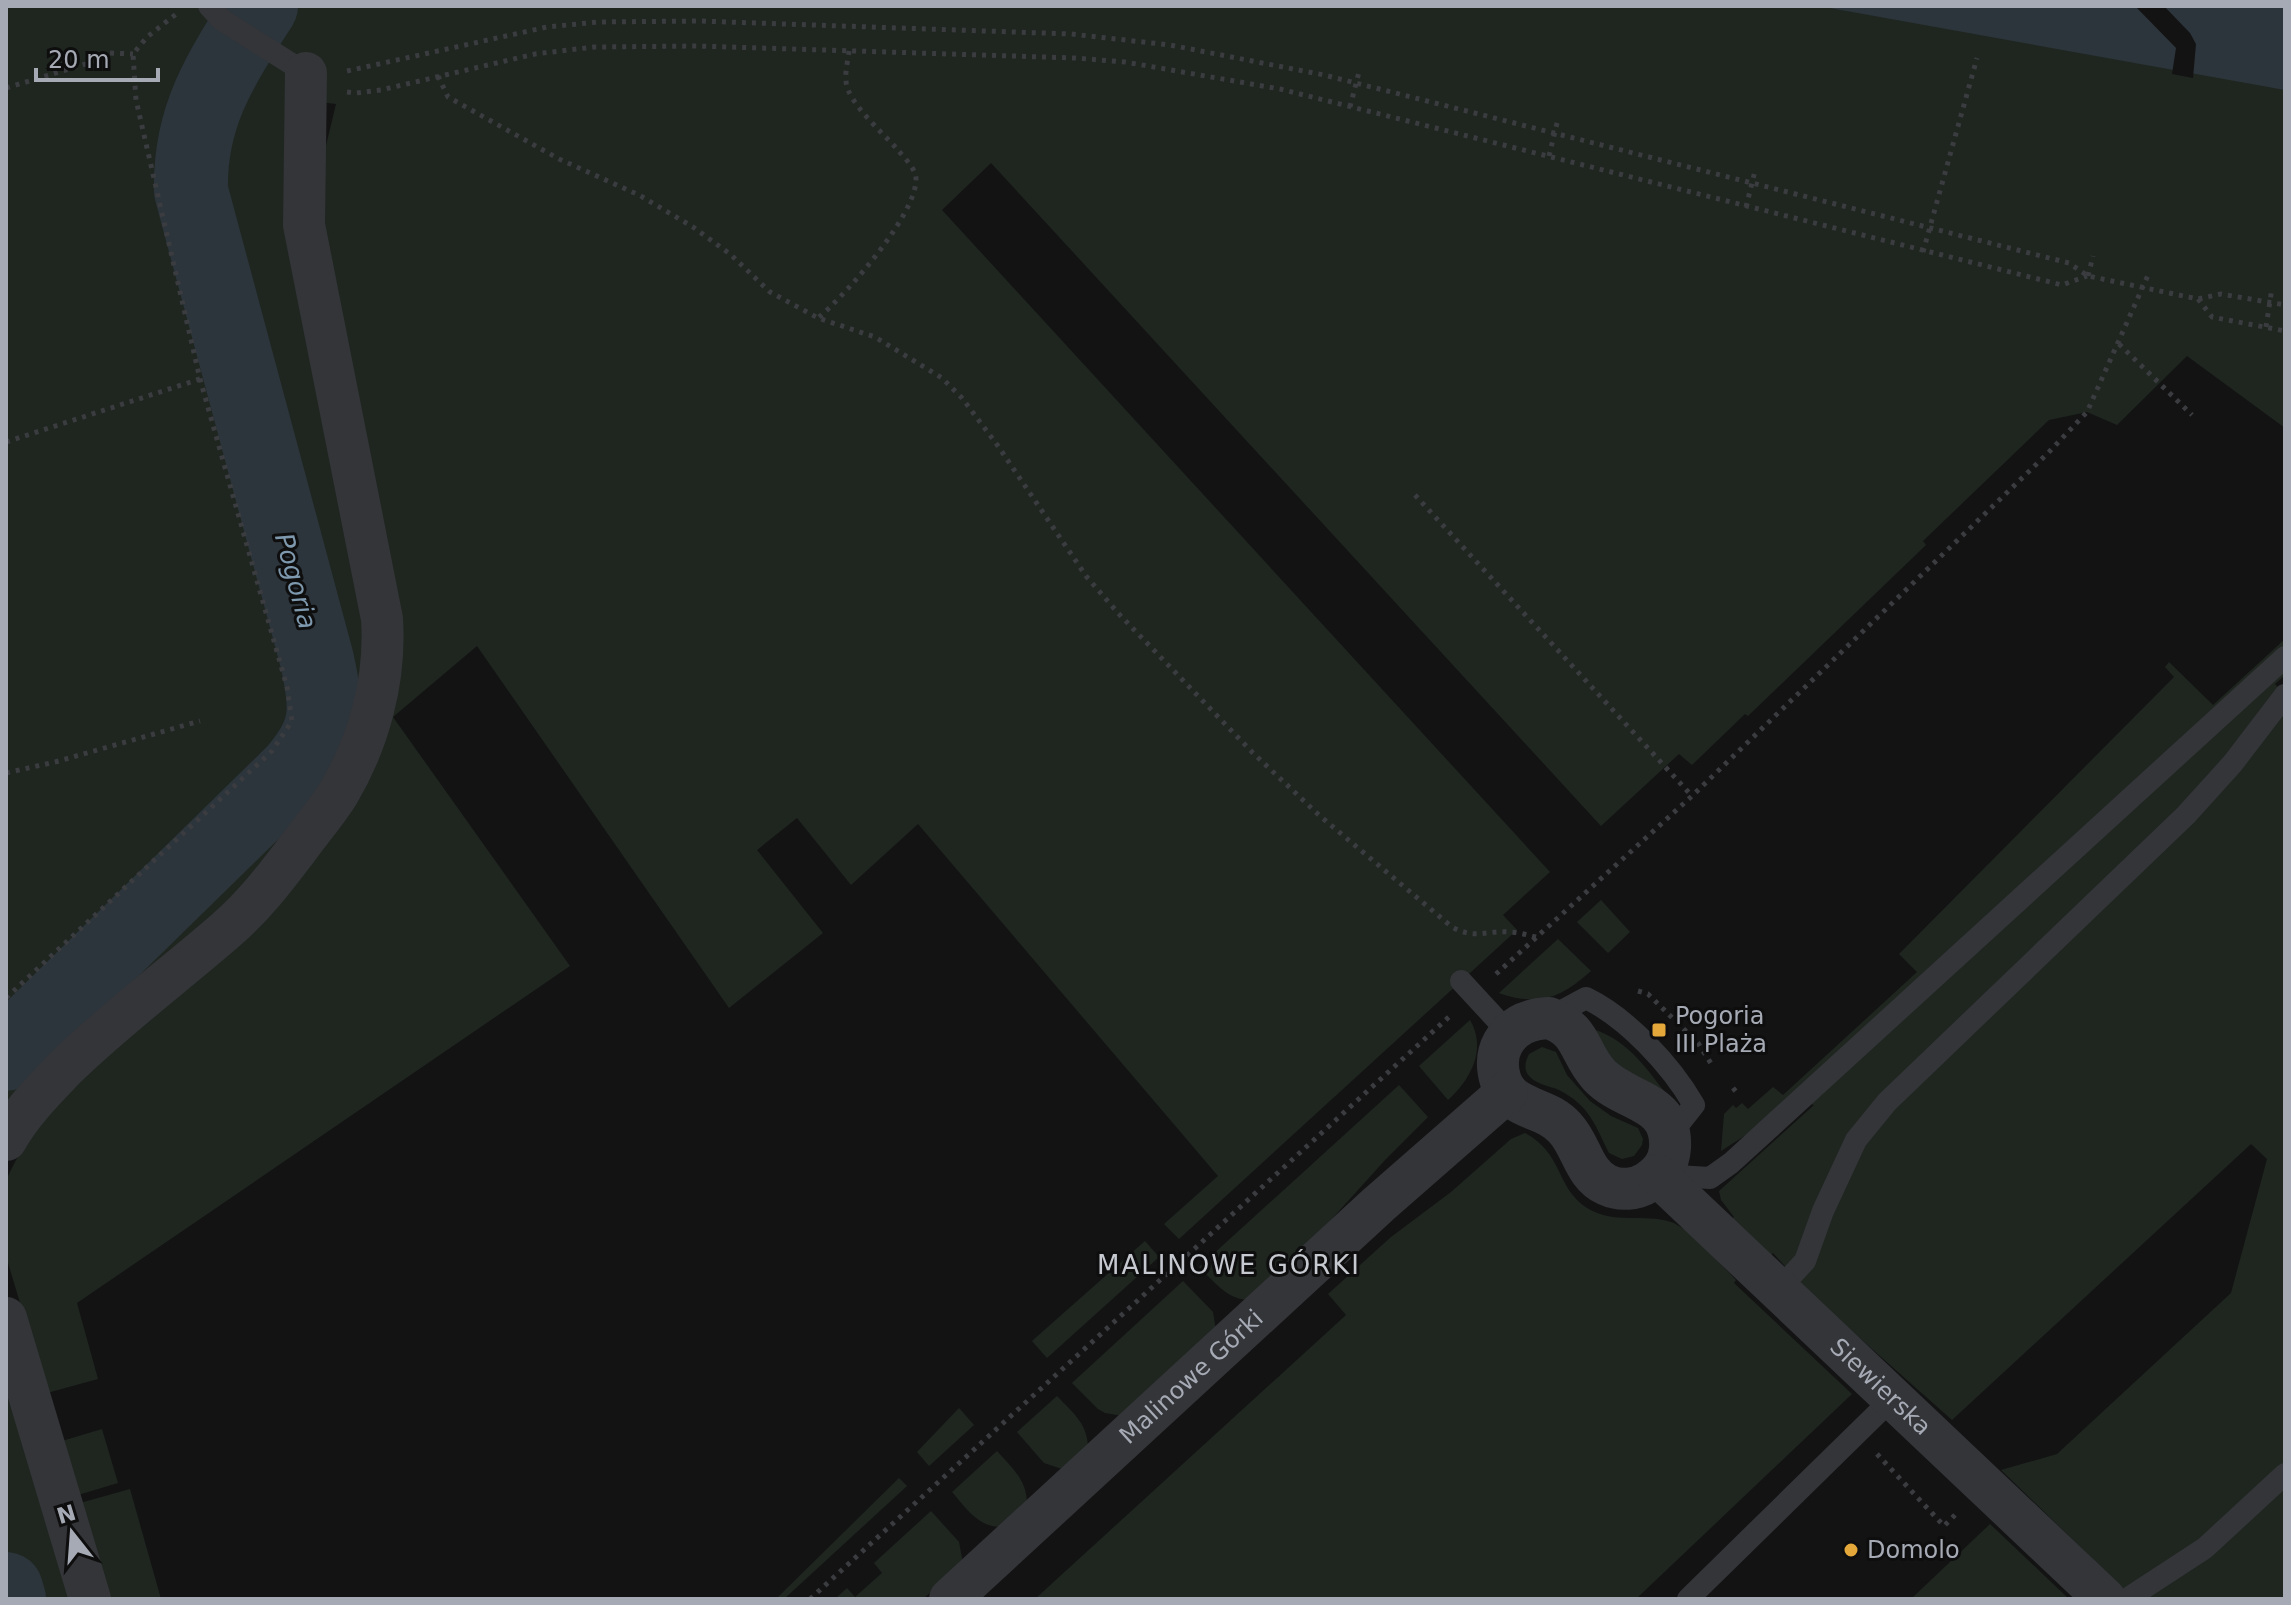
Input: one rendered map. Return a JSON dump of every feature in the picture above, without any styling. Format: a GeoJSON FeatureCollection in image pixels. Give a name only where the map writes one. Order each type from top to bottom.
{"type":"FeatureCollection","features":[{"type":"Feature","properties":{"kind":"street"},"geometry":{"type":"LineString","coordinates":[[6,1140],[35,1100],[76,1058],[145,995],[224,932],[259,897],[336,797],[357,757],[371,717],[382,663],[382,619],[305,236],[292,64]]}},
{"type":"Feature","properties":{"kind":"street"},"geometry":{"type":"LineString","coordinates":[[1549,1018],[1563,1023],[1576,1035],[1593,1067],[1609,1085],[1650,1105],[1659,1113],[1671,1134],[1669,1155],[1657,1175],[1636,1188],[1609,1186],[1589,1170],[1573,1137],[1559,1121],[1512,1098],[1507,1092],[1498,1071],[1498,1057],[1509,1033],[1534,1019],[1549,1018]]}},
{"type":"Feature","properties":{"kind":"street","name":"Malinowe Górki"},"geometry":{"type":"LineString","coordinates":[[950,1599],[1379,1204],[1507,1092]]}},
{"type":"Feature","properties":{"kind":"street","name":"Siewierska"},"geometry":{"type":"LineString","coordinates":[[1657,1175],[2105,1599]]}},
{"type":"Feature","properties":{"kind":"street"},"geometry":{"type":"LineString","coordinates":[[6,1318],[90,1599]]}},
{"type":"Feature","properties":{"kind":"lane"},"geometry":{"type":"LineString","coordinates":[[215,13],[292,64]]}},
{"type":"Feature","properties":{"kind":"lane"},"geometry":{"type":"LineString","coordinates":[[1657,1175],[1710,1178],[1731,1163],[2285,657]]}},
{"type":"Feature","properties":{"kind":"lane"},"geometry":{"type":"LineString","coordinates":[[1779,1289],[1805,1261],[1823,1211],[1856,1140],[1887,1102],[2186,815],[2233,763],[2285,695]]}},
{"type":"Feature","properties":{"kind":"lane"},"geometry":{"type":"LineString","coordinates":[[1468,988],[1509,1033]]}},
{"type":"Feature","properties":{"kind":"lane"},"geometry":{"type":"LineString","coordinates":[[1688,1599],[1892,1399]]}},
{"type":"Feature","properties":{"kind":"lane"},"geometry":{"type":"LineString","coordinates":[[2127,1599],[2205,1548],[2285,1474]]}},
{"type":"Feature","properties":{"kind":"path"},"geometry":{"type":"LineString","coordinates":[[6,998],[272,751],[292,721],[287,687],[200,379],[136,100],[133,54],[147,37],[187,6]]}},
{"type":"Feature","properties":{"kind":"path"},"geometry":{"type":"LineString","coordinates":[[292,64],[318,74],[359,69],[547,27],[660,20],[1099,36],[1242,58],[1356,83],[2069,263],[2088,276],[2198,299],[2221,294],[2285,305]]}},
{"type":"Feature","properties":{"kind":"path"},"geometry":{"type":"LineString","coordinates":[[292,64],[337,90],[356,93],[535,54],[594,47],[698,46],[1125,62],[1280,89],[2062,285],[2088,276]]}},
{"type":"Feature","properties":{"kind":"path"},"geometry":{"type":"LineString","coordinates":[[818,318],[839,301],[858,278],[889,237],[916,193],[916,178],[907,160],[848,92],[846,75],[849,51]]}},
{"type":"Feature","properties":{"kind":"path"},"geometry":{"type":"LineString","coordinates":[[6,88],[89,63],[110,53],[133,54]]}},
{"type":"Feature","properties":{"kind":"path"},"geometry":{"type":"LineString","coordinates":[[1923,252],[1977,58]]}},
{"type":"Feature","properties":{"kind":"path"},"geometry":{"type":"LineString","coordinates":[[1350,107],[1359,72]]}},
{"type":"Feature","properties":{"kind":"path"},"geometry":{"type":"LineString","coordinates":[[438,76],[448,97],[559,159],[639,195],[693,227],[730,254],[770,292],[818,318],[875,337],[942,378],[962,398],[998,446],[1086,576],[1253,753],[1399,884],[1462,932],[1489,935],[1507,931],[1537,937]]}},
{"type":"Feature","properties":{"kind":"path"},"geometry":{"type":"LineString","coordinates":[[1549,156],[1558,119]]}},
{"type":"Feature","properties":{"kind":"path"},"geometry":{"type":"LineString","coordinates":[[1746,207],[1755,171]]}},
{"type":"Feature","properties":{"kind":"path"},"geometry":{"type":"LineString","coordinates":[[2088,276],[2093,256]]}},
{"type":"Feature","properties":{"kind":"path"},"geometry":{"type":"LineString","coordinates":[[810,1599],[1468,988],[1537,937],[1692,796],[2048,453],[2087,412],[2149,273]]}},
{"type":"Feature","properties":{"kind":"path"},"geometry":{"type":"LineString","coordinates":[[2266,327],[2272,288]]}},
{"type":"Feature","properties":{"kind":"path"},"geometry":{"type":"LineString","coordinates":[[2198,299],[2212,317],[2285,331]]}},
{"type":"Feature","properties":{"kind":"path"},"geometry":{"type":"LineString","coordinates":[[2119,344],[2192,415]]}},
{"type":"Feature","properties":{"kind":"path"},"geometry":{"type":"LineString","coordinates":[[6,442],[200,379]]}},
{"type":"Feature","properties":{"kind":"path"},"geometry":{"type":"LineString","coordinates":[[1415,495],[1692,796]]}},
{"type":"Feature","properties":{"kind":"path"},"geometry":{"type":"LineString","coordinates":[[6,773],[200,721]]}},
{"type":"Feature","properties":{"kind":"path"},"geometry":{"type":"LineString","coordinates":[[1733,1088],[1738,1094]]}},
{"type":"Feature","properties":{"kind":"path"},"geometry":{"type":"LineString","coordinates":[[1857,1431],[1944,1526],[1963,1507]]}},
{"type":"Feature","properties":{"kind":"shaded area"},"geometry":{"type":"Polygon","coordinates":[[[6,6],[2285,6],[2285,428],[2187,356],[2117,425],[2087,412],[2049,420],[1923,541],[1926,545],[1748,716],[1745,714],[1692,765],[1679,754],[1601,826],[991,163],[942,210],[1550,872],[1503,915],[1517,930],[1179,1239],[1164,1224],[1218,1176],[918,824],[851,885],[797,818],[757,850],[823,933],[729,1008],[477,646],[393,717],[570,966],[77,1303],[98,1379],[47,1393],[6,1256],[6,1180],[27,1138],[59,1098],[139,1020],[228,948],[272,907],[352,806],[377,756],[390,717],[401,652],[399,605],[323,234],[323,158],[336,104],[288,98],[286,223],[364,617],[366,639],[353,718],[338,758],[317,793],[234,905],[85,1025],[30,1078],[6,1108],[6,6]]]}},
{"type":"Feature","properties":{"kind":"shaded area"},"geometry":{"type":"Polygon","coordinates":[[[1819,6],[2285,6],[2285,90],[1819,6]]]}},
{"type":"Feature","properties":{"kind":"shaded area"},"geometry":{"type":"Polygon","coordinates":[[[2285,639],[2285,675],[2275,684],[2285,695],[2285,1599],[2134,1599],[2001,1470],[2057,1454],[2231,1293],[2267,1159],[2251,1144],[1952,1420],[1809,1293],[1773,1253],[1764,1262],[1726,1225],[1734,1217],[1721,1200],[1719,1191],[1814,1105],[1792,1098],[1763,1124],[1721,1151],[1724,1114],[1733,1105],[1736,1108],[1742,1103],[1748,1109],[1773,1087],[1783,1095],[1917,972],[1899,954],[2174,677],[2165,667],[2169,662],[2213,705],[2285,639]]]}},
{"type":"Feature","properties":{"kind":"shaded area"},"geometry":{"type":"Polygon","coordinates":[[[1601,900],[1630,932],[1608,953],[1577,922],[1601,900]]]}},
{"type":"Feature","properties":{"kind":"shaded area"},"geometry":{"type":"Polygon","coordinates":[[[1558,939],[1591,971],[1569,988],[1548,997],[1526,999],[1499,993],[1558,939]]]}},
{"type":"Feature","properties":{"kind":"shaded area"},"geometry":{"type":"Polygon","coordinates":[[[1470,1020],[1475,1031],[1477,1053],[1464,1083],[1448,1100],[1419,1066],[1470,1020]]]}},
{"type":"Feature","properties":{"kind":"shaded area"},"geometry":{"type":"Polygon","coordinates":[[[1596,1030],[1628,1049],[1667,1095],[1634,1083],[1599,1046],[1596,1030]]]}},
{"type":"Feature","properties":{"kind":"shaded area"},"geometry":{"type":"Polygon","coordinates":[[[1542,1047],[1556,1052],[1567,1075],[1590,1101],[1611,1116],[1638,1128],[1643,1139],[1634,1156],[1622,1159],[1609,1153],[1595,1125],[1578,1103],[1530,1077],[1526,1069],[1529,1054],[1542,1047]]]}},
{"type":"Feature","properties":{"kind":"shaded area"},"geometry":{"type":"Polygon","coordinates":[[[1399,1085],[1428,1117],[1301,1253],[1250,1300],[1228,1294],[1199,1267],[1399,1085]]]}},
{"type":"Feature","properties":{"kind":"shaded area"},"geometry":{"type":"Polygon","coordinates":[[[1525,1133],[1547,1151],[1569,1190],[1587,1208],[1618,1218],[1650,1218],[1671,1222],[1687,1232],[1736,1280],[1734,1283],[1852,1394],[1636,1599],[1035,1599],[1346,1315],[1328,1294],[1391,1237],[1451,1192],[1511,1139],[1525,1133]]]}},
{"type":"Feature","properties":{"kind":"shaded area"},"geometry":{"type":"Polygon","coordinates":[[[1145,1241],[1159,1257],[1047,1358],[1032,1341],[1145,1241]]]}},
{"type":"Feature","properties":{"kind":"shaded area"},"geometry":{"type":"Polygon","coordinates":[[[1183,1281],[1213,1312],[1216,1331],[1123,1416],[1098,1409],[1072,1383],[1183,1281]]]}},
{"type":"Feature","properties":{"kind":"shaded area"},"geometry":{"type":"Polygon","coordinates":[[[6,1379],[72,1599],[6,1599],[6,1379]]]}},
{"type":"Feature","properties":{"kind":"shaded area"},"geometry":{"type":"Polygon","coordinates":[[[1057,1396],[1078,1419],[1088,1448],[1065,1470],[1044,1463],[1017,1432],[1057,1396]]]}},
{"type":"Feature","properties":{"kind":"shaded area"},"geometry":{"type":"Polygon","coordinates":[[[959,1408],[974,1425],[929,1466],[917,1452],[959,1408]]]}},
{"type":"Feature","properties":{"kind":"shaded area"},"geometry":{"type":"Polygon","coordinates":[[[102,1429],[118,1483],[78,1495],[62,1441],[102,1429]]]}},
{"type":"Feature","properties":{"kind":"shaded area"},"geometry":{"type":"Polygon","coordinates":[[[997,1451],[1021,1481],[1027,1504],[1001,1527],[979,1520],[952,1492],[997,1451]]]}},
{"type":"Feature","properties":{"kind":"shaded area"},"geometry":{"type":"Polygon","coordinates":[[[899,1478],[907,1486],[784,1599],[776,1599],[899,1478]]]}},
{"type":"Feature","properties":{"kind":"shaded area"},"geometry":{"type":"Polygon","coordinates":[[[130,1489],[161,1599],[109,1599],[80,1503],[130,1489]]]}},
{"type":"Feature","properties":{"kind":"shaded area"},"geometry":{"type":"Polygon","coordinates":[[[931,1511],[959,1542],[963,1563],[923,1599],[835,1599],[847,1588],[855,1597],[882,1573],[874,1563],[931,1511]]]}},
{"type":"Feature","properties":{"kind":"shaded area"},"geometry":{"type":"Polygon","coordinates":[[[1990,1524],[2069,1599],[1911,1599],[1990,1524]]]}},
{"type":"Feature","properties":{"kind":"pier"},"geometry":{"type":"Polygon","coordinates":[[[2135,6],[2164,6],[2190,33],[2196,44],[2193,78],[2172,74],[2176,48],[2135,6]]]}},
{"type":"Feature","properties":{"kind":"waterway","name":"Pogoria"},"geometry":{"type":"LineString","coordinates":[[6,1054],[294,772],[314,745],[323,720],[323,693],[317,660],[191,191],[192,164],[202,115],[221,71],[261,6]]}},
{"type":"Feature","properties":{"kind":"waterway","name":"Pogoria"},"geometry":{"type":"LineString","coordinates":[[6,1589],[9,1599]]}},
{"type":"Feature","properties":{"kind":"place","name":"Pogoria III Plaża"},"geometry":{"type":"Point","coordinates":[1659,1030]}},
{"type":"Feature","properties":{"kind":"place","name":"Domolo"},"geometry":{"type":"Point","coordinates":[1851,1550]}},
{"type":"Feature","properties":{"kind":"district","name":"MALINOWE GÓRKI"},"geometry":{"type":"Point","coordinates":[1229,1265]}}]}
